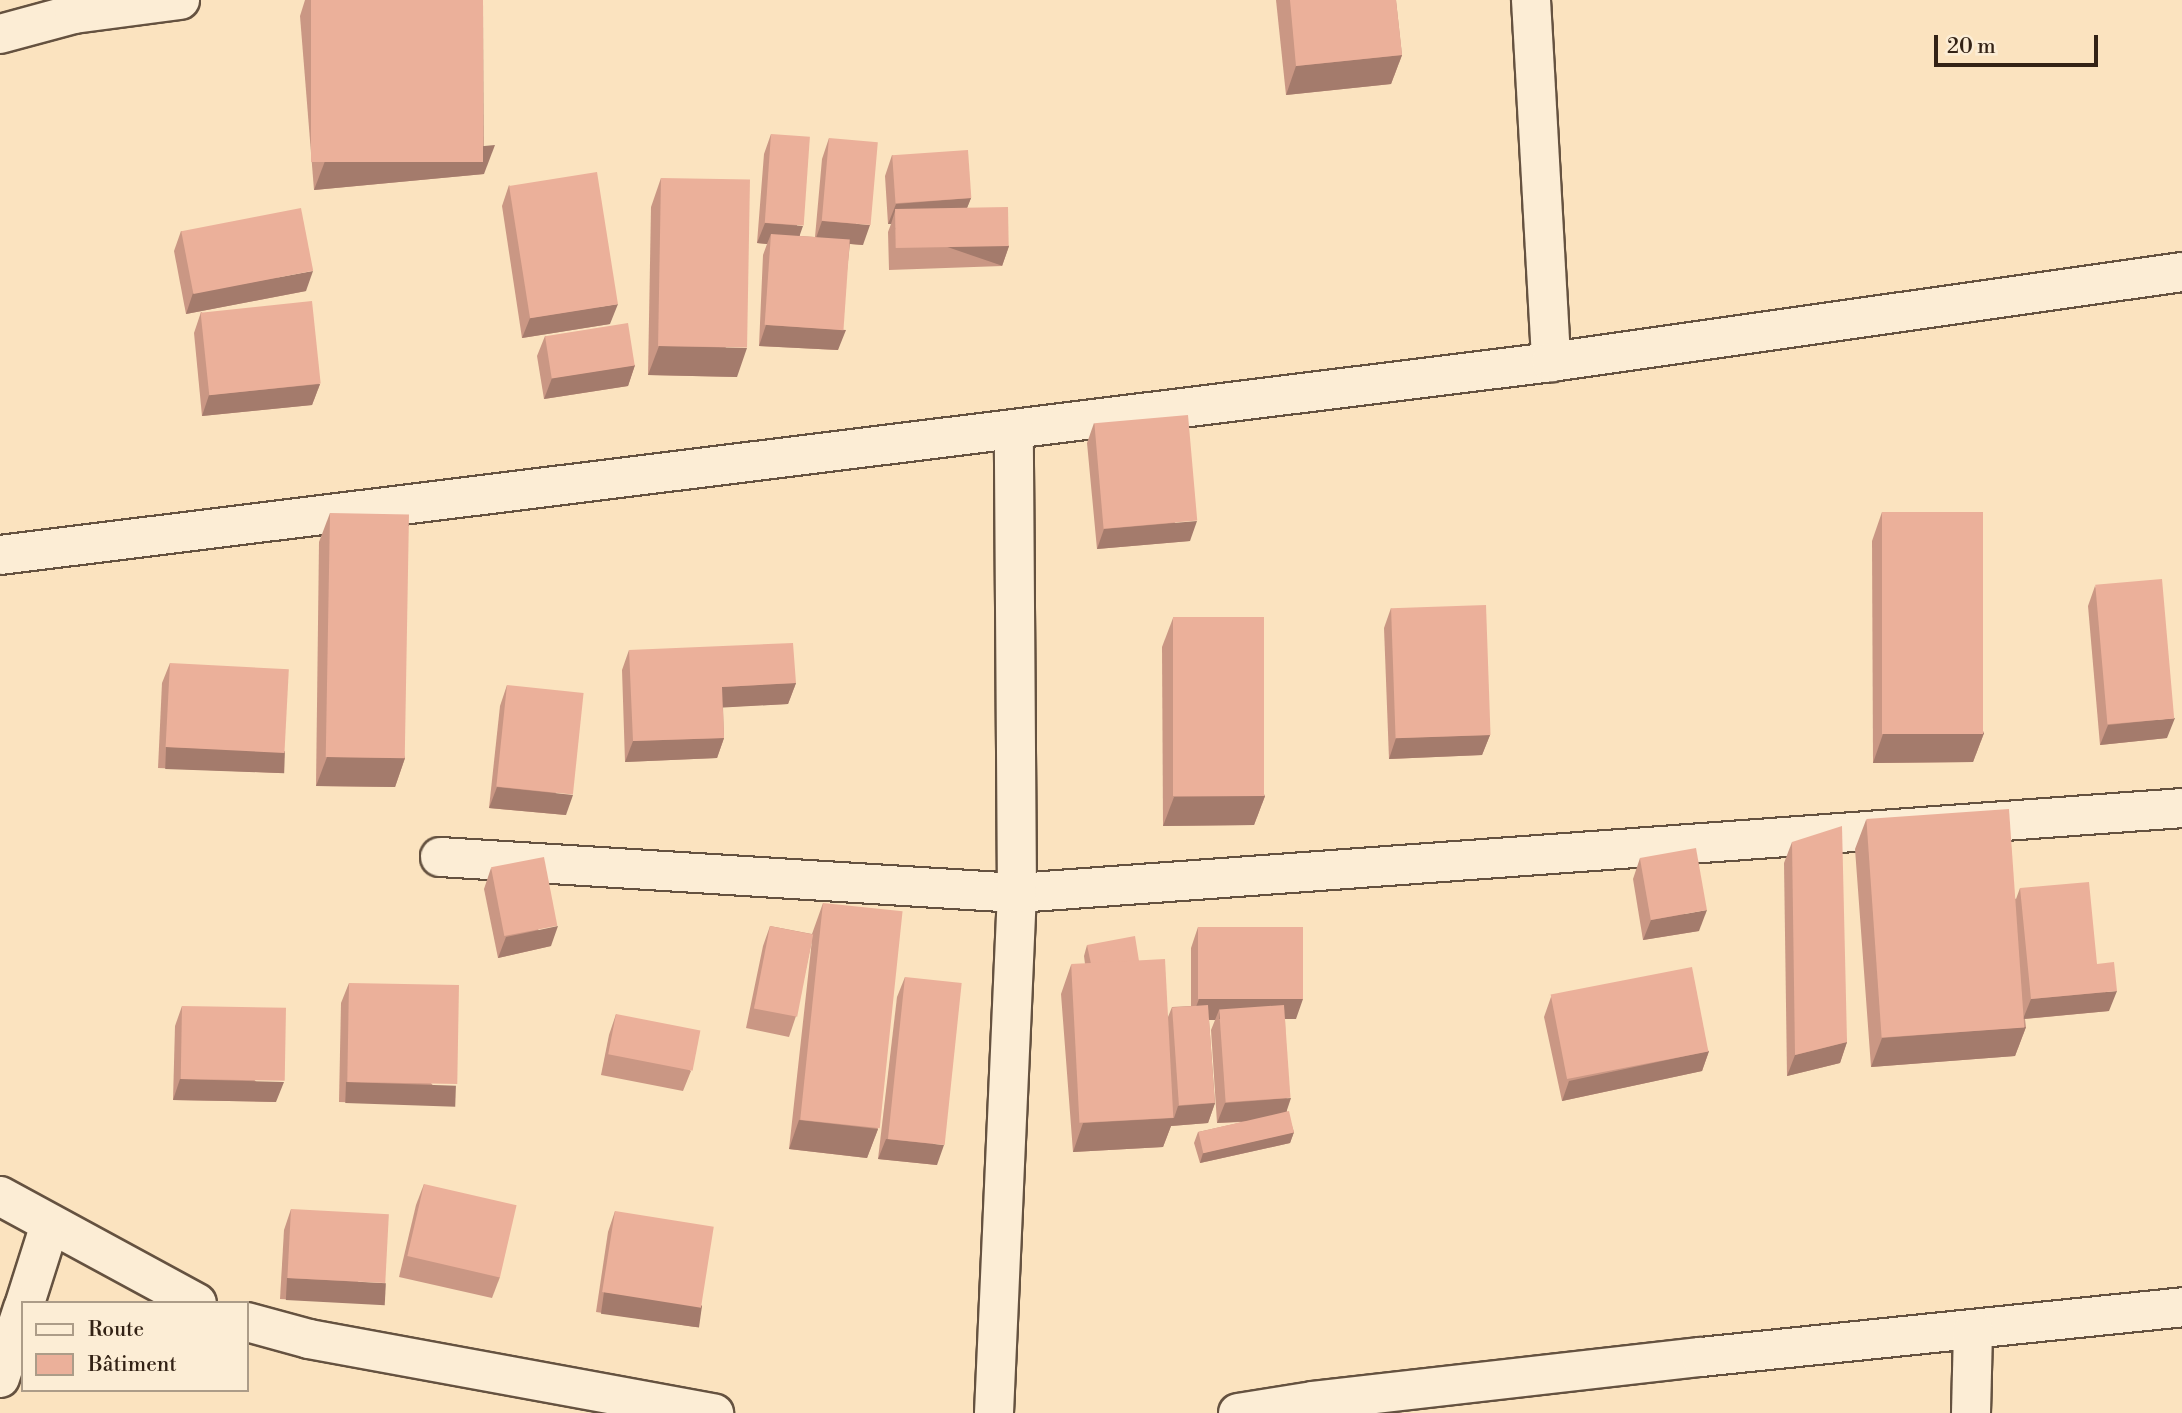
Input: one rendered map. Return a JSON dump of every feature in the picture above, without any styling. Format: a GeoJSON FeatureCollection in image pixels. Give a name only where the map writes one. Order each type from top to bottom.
{"type":"FeatureCollection","features":[{"type":"Feature","properties":{"kind":"street"},"geometry":{"type":"LineString","coordinates":[[0,34],[74,14],[180,0]]}},
{"type":"Feature","properties":{"kind":"street"},"geometry":{"type":"LineString","coordinates":[[1531,0],[1551,362]]}},
{"type":"Feature","properties":{"kind":"street"},"geometry":{"type":"LineString","coordinates":[[0,555],[1551,362],[2182,272]]}},
{"type":"Feature","properties":{"kind":"street"},"geometry":{"type":"LineString","coordinates":[[994,1413],[1017,893],[1014,429]]}},
{"type":"Feature","properties":{"kind":"street"},"geometry":{"type":"LineString","coordinates":[[440,857],[1017,893],[2182,808]]}},
{"type":"Feature","properties":{"kind":"street"},"geometry":{"type":"LineString","coordinates":[[0,1196],[193,1301]]}},
{"type":"Feature","properties":{"kind":"street"},"geometry":{"type":"LineString","coordinates":[[25,1301],[50,1224]]}},
{"type":"Feature","properties":{"kind":"street"},"geometry":{"type":"LineString","coordinates":[[1238,1413],[1312,1401],[1632,1365],[2182,1307]]}},
{"type":"Feature","properties":{"kind":"street"},"geometry":{"type":"LineString","coordinates":[[0,1378],[21,1314]]}},
{"type":"Feature","properties":{"kind":"street"},"geometry":{"type":"LineString","coordinates":[[248,1322],[309,1339],[714,1413]]}},
{"type":"Feature","properties":{"kind":"street"},"geometry":{"type":"LineString","coordinates":[[1971,1413],[1972,1330]]}},
{"type":"Feature","properties":{"kind":"building"},"geometry":{"type":"Polygon","coordinates":[[[311,0],[483,0],[483,162],[311,162],[311,0]]]}},
{"type":"Feature","properties":{"kind":"building"},"geometry":{"type":"Polygon","coordinates":[[[1290,0],[1396,0],[1402,55],[1296,66],[1290,0]]]}},
{"type":"Feature","properties":{"kind":"building"},"geometry":{"type":"Polygon","coordinates":[[[771,134],[810,137],[804,226],[765,223],[771,134]]]}},
{"type":"Feature","properties":{"kind":"building"},"geometry":{"type":"Polygon","coordinates":[[[829,138],[878,142],[871,225],[822,221],[829,138]]]}},
{"type":"Feature","properties":{"kind":"building"},"geometry":{"type":"Polygon","coordinates":[[[968,150],[971,198],[896,203],[892,155],[968,150]]]}},
{"type":"Feature","properties":{"kind":"building"},"geometry":{"type":"Polygon","coordinates":[[[597,172],[618,304],[530,318],[509,186],[597,172]]]}},
{"type":"Feature","properties":{"kind":"building"},"geometry":{"type":"Polygon","coordinates":[[[661,178],[750,180],[747,348],[658,346],[661,178]]]}},
{"type":"Feature","properties":{"kind":"building"},"geometry":{"type":"Polygon","coordinates":[[[1008,207],[1009,246],[896,248],[895,209],[1008,207]]]}},
{"type":"Feature","properties":{"kind":"building"},"geometry":{"type":"Polygon","coordinates":[[[301,208],[313,271],[193,294],[181,231],[301,208]]]}},
{"type":"Feature","properties":{"kind":"building"},"geometry":{"type":"Polygon","coordinates":[[[771,234],[850,240],[843,330],[765,325],[771,234]]]}},
{"type":"Feature","properties":{"kind":"building"},"geometry":{"type":"Polygon","coordinates":[[[312,301],[321,384],[209,395],[201,313],[312,301]]]}},
{"type":"Feature","properties":{"kind":"building"},"geometry":{"type":"Polygon","coordinates":[[[628,323],[635,365],[552,379],[545,336],[628,323]]]}},
{"type":"Feature","properties":{"kind":"building"},"geometry":{"type":"Polygon","coordinates":[[[1188,415],[1197,521],[1104,529],[1094,423],[1188,415]]]}},
{"type":"Feature","properties":{"kind":"building"},"geometry":{"type":"Polygon","coordinates":[[[1882,512],[1983,512],[1983,734],[1882,734],[1882,512]]]}},
{"type":"Feature","properties":{"kind":"building"},"geometry":{"type":"Polygon","coordinates":[[[330,513],[409,514],[405,758],[326,757],[330,513]]]}},
{"type":"Feature","properties":{"kind":"building"},"geometry":{"type":"Polygon","coordinates":[[[2162,579],[2174,718],[2107,724],[2095,585],[2162,579]]]}},
{"type":"Feature","properties":{"kind":"building"},"geometry":{"type":"Polygon","coordinates":[[[1486,605],[1491,735],[1396,738],[1391,608],[1486,605]]]}},
{"type":"Feature","properties":{"kind":"building"},"geometry":{"type":"Polygon","coordinates":[[[1173,617],[1264,617],[1264,796],[1173,796],[1173,617]]]}},
{"type":"Feature","properties":{"kind":"building"},"geometry":{"type":"Polygon","coordinates":[[[793,643],[796,683],[722,687],[724,738],[633,741],[629,650],[793,643]]]}},
{"type":"Feature","properties":{"kind":"building"},"geometry":{"type":"Polygon","coordinates":[[[170,663],[289,669],[284,753],[166,747],[170,663]]]}},
{"type":"Feature","properties":{"kind":"building"},"geometry":{"type":"Polygon","coordinates":[[[507,685],[584,693],[573,794],[496,786],[507,685]]]}},
{"type":"Feature","properties":{"kind":"building"},"geometry":{"type":"Polygon","coordinates":[[[2009,809],[2024,1027],[1882,1037],[1866,819],[2009,809]]]}},
{"type":"Feature","properties":{"kind":"building"},"geometry":{"type":"Polygon","coordinates":[[[1842,826],[1847,1042],[1795,1055],[1792,842],[1842,826]]]}},
{"type":"Feature","properties":{"kind":"building"},"geometry":{"type":"Polygon","coordinates":[[[1696,848],[1707,910],[1651,920],[1640,858],[1696,848]]]}},
{"type":"Feature","properties":{"kind":"building"},"geometry":{"type":"Polygon","coordinates":[[[544,857],[557,926],[504,936],[491,867],[544,857]]]}},
{"type":"Feature","properties":{"kind":"building"},"geometry":{"type":"Polygon","coordinates":[[[2089,882],[2097,964],[2114,962],[2117,991],[2031,999],[2020,888],[2089,882]]]}},
{"type":"Feature","properties":{"kind":"building"},"geometry":{"type":"Polygon","coordinates":[[[823,903],[903,911],[880,1128],[800,1120],[823,903]]]}},
{"type":"Feature","properties":{"kind":"building"},"geometry":{"type":"Polygon","coordinates":[[[770,926],[813,934],[797,1017],[754,1008],[770,926]]]}},
{"type":"Feature","properties":{"kind":"building"},"geometry":{"type":"Polygon","coordinates":[[[1198,927],[1303,927],[1303,999],[1198,999],[1198,927]]]}},
{"type":"Feature","properties":{"kind":"building"},"geometry":{"type":"Polygon","coordinates":[[[1135,936],[1139,961],[1091,964],[1087,945],[1135,936]]]}},
{"type":"Feature","properties":{"kind":"building"},"geometry":{"type":"Polygon","coordinates":[[[1165,959],[1173,1118],[1079,1123],[1071,964],[1165,959]]]}},
{"type":"Feature","properties":{"kind":"building"},"geometry":{"type":"Polygon","coordinates":[[[1692,967],[1708,1051],[1567,1079],[1551,994],[1692,967]]]}},
{"type":"Feature","properties":{"kind":"building"},"geometry":{"type":"Polygon","coordinates":[[[905,977],[962,983],[945,1145],[888,1139],[905,977]]]}},
{"type":"Feature","properties":{"kind":"building"},"geometry":{"type":"Polygon","coordinates":[[[349,983],[459,985],[457,1084],[347,1082],[349,983]]]}},
{"type":"Feature","properties":{"kind":"building"},"geometry":{"type":"Polygon","coordinates":[[[1208,1005],[1215,1103],[1179,1105],[1172,1008],[1208,1005]]]}},
{"type":"Feature","properties":{"kind":"building"},"geometry":{"type":"Polygon","coordinates":[[[1284,1005],[1290,1098],[1226,1102],[1219,1010],[1284,1005]]]}},
{"type":"Feature","properties":{"kind":"building"},"geometry":{"type":"Polygon","coordinates":[[[182,1006],[286,1008],[285,1081],[181,1079],[182,1006]]]}},
{"type":"Feature","properties":{"kind":"building"},"geometry":{"type":"Polygon","coordinates":[[[616,1014],[700,1030],[693,1071],[608,1054],[616,1014]]]}},
{"type":"Feature","properties":{"kind":"building"},"geometry":{"type":"Polygon","coordinates":[[[1289,1111],[1294,1132],[1203,1153],[1198,1132],[1289,1111]]]}},
{"type":"Feature","properties":{"kind":"building"},"geometry":{"type":"Polygon","coordinates":[[[424,1184],[517,1205],[500,1277],[407,1256],[424,1184]]]}},
{"type":"Feature","properties":{"kind":"building"},"geometry":{"type":"Polygon","coordinates":[[[291,1209],[389,1214],[385,1283],[287,1278],[291,1209]]]}},
{"type":"Feature","properties":{"kind":"building"},"geometry":{"type":"Polygon","coordinates":[[[615,1211],[714,1227],[701,1308],[602,1292],[615,1211]]]}}]}
